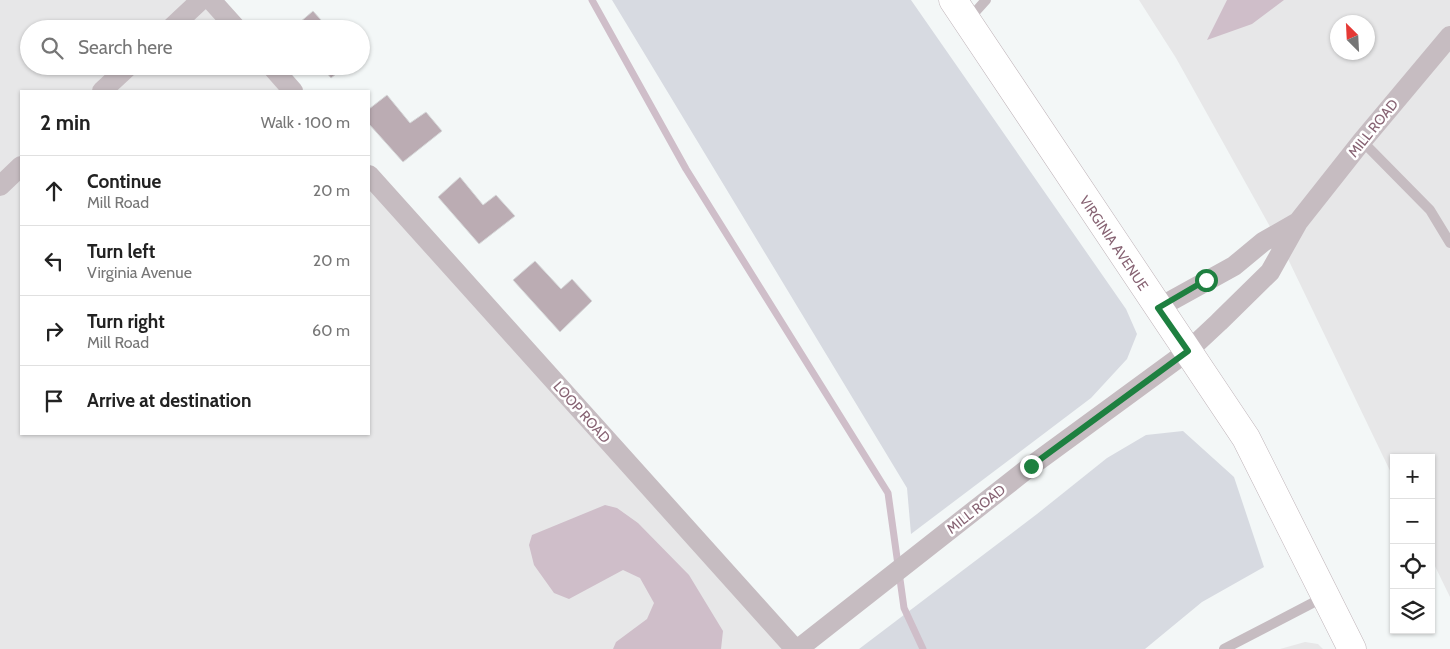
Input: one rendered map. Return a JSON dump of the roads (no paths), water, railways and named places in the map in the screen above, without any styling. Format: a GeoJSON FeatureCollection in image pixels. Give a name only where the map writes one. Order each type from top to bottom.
{"type":"FeatureCollection","features":[{"type":"Feature","properties":{"kind":"main road","name":"VIRGINIA AVENUE"},"geometry":{"type":"LineString","coordinates":[[960,10],[1246,438],[1352,649]]}},
{"type":"Feature","properties":{"kind":"street"},"geometry":{"type":"LineString","coordinates":[[180,20],[201,0]]}},
{"type":"Feature","properties":{"kind":"street"},"geometry":{"type":"LineString","coordinates":[[211,0],[229,20]]}},
{"type":"Feature","properties":{"kind":"street","name":"MILL ROAD"},"geometry":{"type":"LineString","coordinates":[[796,649],[1031,466],[1188,351],[1270,272],[1298,222],[1362,141],[1450,36]]}},
{"type":"Feature","properties":{"kind":"street"},"geometry":{"type":"LineString","coordinates":[[103,90],[119,75]]}},
{"type":"Feature","properties":{"kind":"street"},"geometry":{"type":"LineString","coordinates":[[278,75],[292,90]]}},
{"type":"Feature","properties":{"kind":"street"},"geometry":{"type":"LineString","coordinates":[[0,186],[20,167]]}},
{"type":"Feature","properties":{"kind":"street","name":"LOOP ROAD"},"geometry":{"type":"LineString","coordinates":[[370,176],[796,649]]}},
{"type":"Feature","properties":{"kind":"street","name":"MILL ROAD"},"geometry":{"type":"LineString","coordinates":[[1158,308],[1234,266],[1263,242],[1298,222]]}},
{"type":"Feature","properties":{"kind":"lane"},"geometry":{"type":"LineString","coordinates":[[960,10],[986,0]]}},
{"type":"Feature","properties":{"kind":"lane"},"geometry":{"type":"LineString","coordinates":[[1362,141],[1430,210],[1450,243]]}},
{"type":"Feature","properties":{"kind":"lane"},"geometry":{"type":"LineString","coordinates":[[1224,649],[1325,596]]}},
{"type":"Feature","properties":{"kind":"waterway"},"geometry":{"type":"LineString","coordinates":[[592,0],[686,169],[888,493],[904,608],[923,649]]}}]}
